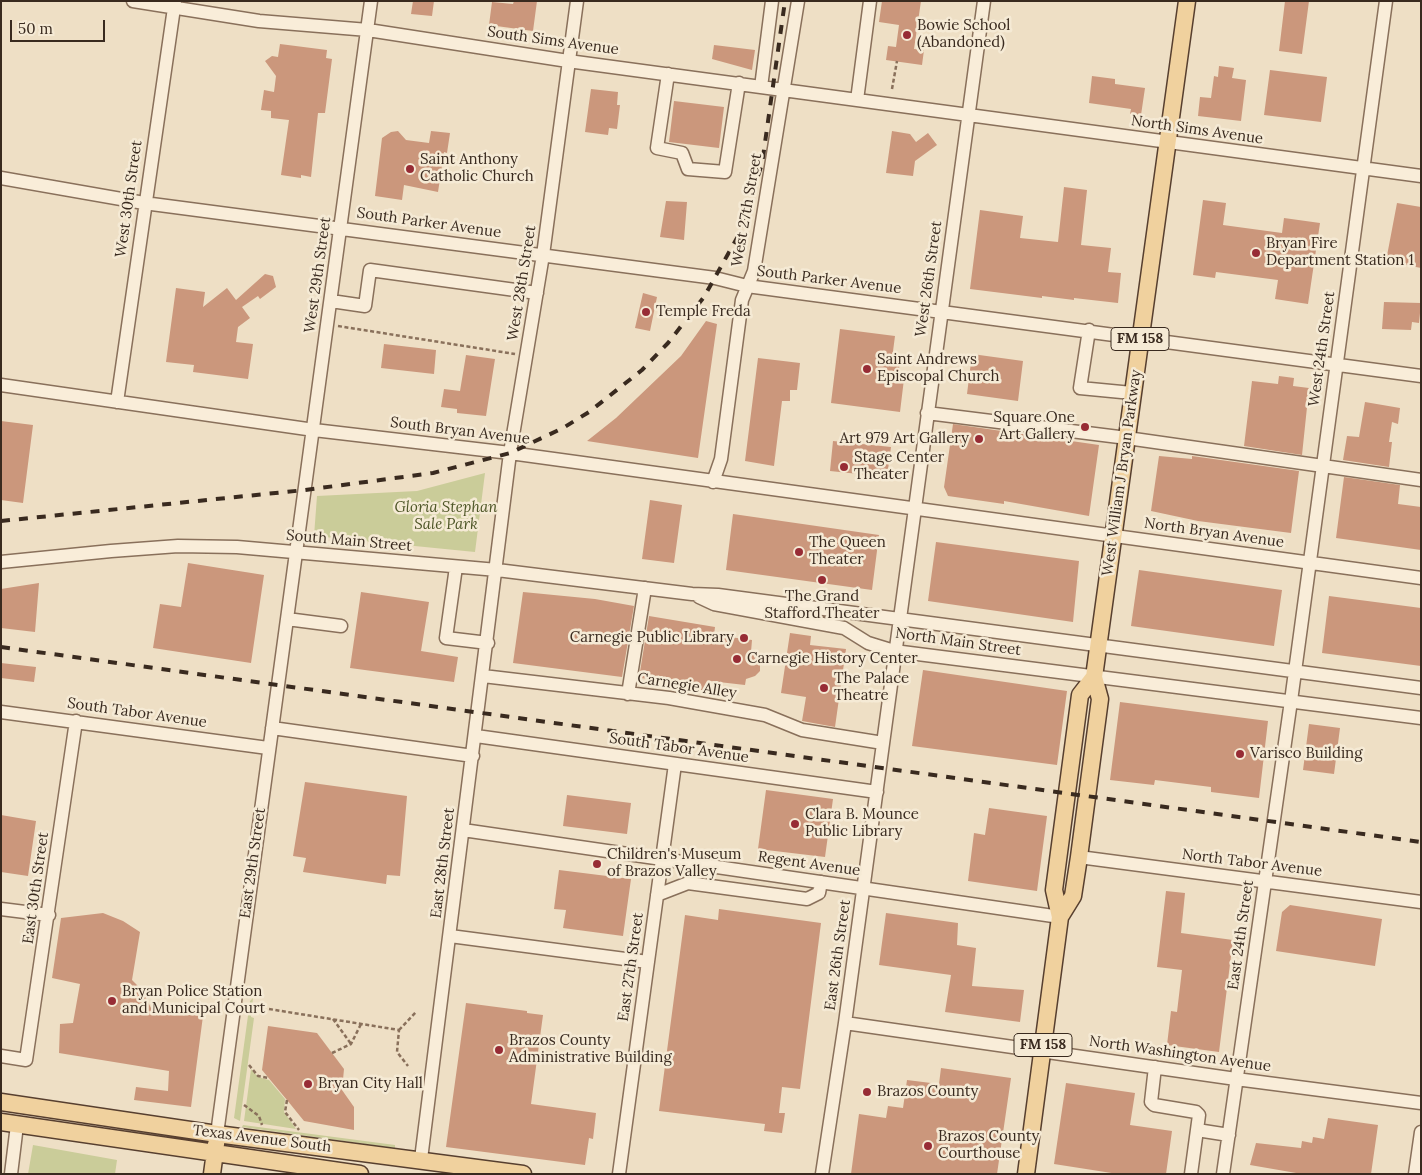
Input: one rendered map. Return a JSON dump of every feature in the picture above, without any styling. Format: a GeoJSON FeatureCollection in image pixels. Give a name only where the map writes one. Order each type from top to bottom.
{"type":"FeatureCollection","features":[{"type":"Feature","properties":{"kind":"main road","name":"West William J Bryan Parkway"},"geometry":{"type":"LineString","coordinates":[[1094,676],[1187,1]]}},
{"type":"Feature","properties":{"kind":"main road","name":"FM 158"},"geometry":{"type":"LineString","coordinates":[[1060,917],[1073,896],[1079,858],[1100,699],[1094,676]]}},
{"type":"Feature","properties":{"kind":"main road","name":"FM 158"},"geometry":{"type":"LineString","coordinates":[[1027,1173],[1060,917],[1054,890],[1080,696],[1094,676]]}},
{"type":"Feature","properties":{"kind":"main road","name":"Texas Avenue South"},"geometry":{"type":"LineString","coordinates":[[1,1102],[217,1134],[421,1159],[523,1174]]}},
{"type":"Feature","properties":{"kind":"main road","name":"Texas Avenue South"},"geometry":{"type":"LineString","coordinates":[[9,1124],[360,1174]]}},
{"type":"Feature","properties":{"kind":"main road","name":"East 29th Street"},"geometry":{"type":"LineString","coordinates":[[212,1174],[217,1134]]}},
{"type":"Feature","properties":{"kind":"street","name":"South Sims Avenue"},"geometry":{"type":"LineString","coordinates":[[133,1],[174,4],[259,21],[368,30],[739,84],[969,114]]}},
{"type":"Feature","properties":{"kind":"street","name":"West 29th Street"},"geometry":{"type":"LineString","coordinates":[[297,553],[371,1]]}},
{"type":"Feature","properties":{"kind":"street","name":"West 28th Street"},"geometry":{"type":"LineString","coordinates":[[497,570],[510,453],[544,255],[577,1]]}},
{"type":"Feature","properties":{"kind":"street"},"geometry":{"type":"LineString","coordinates":[[761,87],[772,1]]}},
{"type":"Feature","properties":{"kind":"street","name":"West 27th Street"},"geometry":{"type":"LineString","coordinates":[[713,482],[721,459],[742,300],[754,271],[791,55],[798,1]]}},
{"type":"Feature","properties":{"kind":"street"},"geometry":{"type":"LineString","coordinates":[[857,100],[870,1]]}},
{"type":"Feature","properties":{"kind":"street","name":"West 26th Street"},"geometry":{"type":"LineString","coordinates":[[894,651],[984,1]]}},
{"type":"Feature","properties":{"kind":"street","name":"West 24th Street"},"geometry":{"type":"LineString","coordinates":[[1290,701],[1386,1]]}},
{"type":"Feature","properties":{"kind":"street","name":"West 30th Street"},"geometry":{"type":"LineString","coordinates":[[117,402],[174,4]]}},
{"type":"Feature","properties":{"kind":"street"},"geometry":{"type":"LineString","coordinates":[[668,74],[657,148],[682,153],[688,169],[725,172],[739,84]]}},
{"type":"Feature","properties":{"kind":"street","name":"North Sims Avenue"},"geometry":{"type":"LineString","coordinates":[[969,114],[1421,176]]}},
{"type":"Feature","properties":{"kind":"street","name":"South Parker Avenue"},"geometry":{"type":"LineString","coordinates":[[1,178],[144,203],[715,278],[747,286],[941,310],[1421,376]]}},
{"type":"Feature","properties":{"kind":"street"},"geometry":{"type":"LineString","coordinates":[[331,302],[365,306],[370,270],[537,293]]}},
{"type":"Feature","properties":{"kind":"street"},"geometry":{"type":"LineString","coordinates":[[1089,330],[1080,388],[1132,393]]}},
{"type":"Feature","properties":{"kind":"street","name":"South Bryan Avenue"},"geometry":{"type":"LineString","coordinates":[[1,385],[314,430],[510,453],[914,510]]}},
{"type":"Feature","properties":{"kind":"street"},"geometry":{"type":"LineString","coordinates":[[927,413],[1127,438],[1421,480]]}},
{"type":"Feature","properties":{"kind":"street","name":"North Bryan Avenue"},"geometry":{"type":"LineString","coordinates":[[914,510],[1421,578]]}},
{"type":"Feature","properties":{"kind":"street","name":"South Main Street"},"geometry":{"type":"LineString","coordinates":[[1,562],[178,546],[237,547],[497,570],[692,594]]}},
{"type":"Feature","properties":{"kind":"street","name":"East 29th Street"},"geometry":{"type":"LineString","coordinates":[[217,1134],[268,748],[297,553]]}},
{"type":"Feature","properties":{"kind":"street"},"geometry":{"type":"LineString","coordinates":[[456,567],[446,638],[488,643]]}},
{"type":"Feature","properties":{"kind":"street","name":"East 28th Street"},"geometry":{"type":"LineString","coordinates":[[421,1159],[497,570]]}},
{"type":"Feature","properties":{"kind":"street"},"geometry":{"type":"LineString","coordinates":[[628,694],[645,588]]}},
{"type":"Feature","properties":{"kind":"street","name":"North Main Street"},"geometry":{"type":"LineString","coordinates":[[692,594],[718,595],[1421,688]]}},
{"type":"Feature","properties":{"kind":"street","name":"North Main Street"},"geometry":{"type":"LineString","coordinates":[[692,594],[714,604],[844,628],[868,643],[894,651],[1421,718]]}},
{"type":"Feature","properties":{"kind":"street"},"geometry":{"type":"LineString","coordinates":[[287,619],[341,626]]}},
{"type":"Feature","properties":{"kind":"street","name":"East 26th Street"},"geometry":{"type":"LineString","coordinates":[[822,1174],[877,792],[894,651]]}},
{"type":"Feature","properties":{"kind":"street","name":"Carnegie Alley"},"geometry":{"type":"LineString","coordinates":[[484,676],[628,694],[765,715],[802,730],[883,743]]}},
{"type":"Feature","properties":{"kind":"street","name":"East 24th Street"},"geometry":{"type":"LineString","coordinates":[[1223,1174],[1290,701]]}},
{"type":"Feature","properties":{"kind":"street","name":"South Tabor Avenue"},"geometry":{"type":"LineString","coordinates":[[1,712],[268,748]]}},
{"type":"Feature","properties":{"kind":"street","name":"East 30th Street"},"geometry":{"type":"LineString","coordinates":[[1,1056],[26,1060],[49,915],[76,721]]}},
{"type":"Feature","properties":{"kind":"street"},"geometry":{"type":"LineString","coordinates":[[272,728],[473,756]]}},
{"type":"Feature","properties":{"kind":"street","name":"South Tabor Avenue"},"geometry":{"type":"LineString","coordinates":[[476,736],[877,792]]}},
{"type":"Feature","properties":{"kind":"street","name":"East 27th Street"},"geometry":{"type":"LineString","coordinates":[[619,1174],[675,764]]}},
{"type":"Feature","properties":{"kind":"street","name":"Regent Avenue"},"geometry":{"type":"LineString","coordinates":[[463,830],[1060,917]]}},
{"type":"Feature","properties":{"kind":"street","name":"North Tabor Avenue"},"geometry":{"type":"LineString","coordinates":[[1079,858],[1421,902]]}},
{"type":"Feature","properties":{"kind":"street"},"geometry":{"type":"LineString","coordinates":[[657,894],[688,883],[807,899],[819,893],[821,882]]}},
{"type":"Feature","properties":{"kind":"street"},"geometry":{"type":"LineString","coordinates":[[1,908],[49,915]]}},
{"type":"Feature","properties":{"kind":"street"},"geometry":{"type":"LineString","coordinates":[[450,936],[648,962]]}},
{"type":"Feature","properties":{"kind":"street","name":"North Washington Avenue"},"geometry":{"type":"LineString","coordinates":[[845,1023],[1236,1079],[1421,1103]]}},
{"type":"Feature","properties":{"kind":"street"},"geometry":{"type":"LineString","coordinates":[[1155,1067],[1151,1102],[1154,1105],[1196,1112],[1199,1115],[1191,1174]]}},
{"type":"Feature","properties":{"kind":"street"},"geometry":{"type":"LineString","coordinates":[[9,1124],[11,1174]]}},
{"type":"Feature","properties":{"kind":"street"},"geometry":{"type":"LineString","coordinates":[[1197,1130],[1229,1134]]}},
{"type":"Feature","properties":{"kind":"street"},"geometry":{"type":"LineString","coordinates":[[1414,1174],[1421,1132]]}},
{"type":"Feature","properties":{"kind":"path"},"geometry":{"type":"LineString","coordinates":[[892,89],[897,61]]}},
{"type":"Feature","properties":{"kind":"path"},"geometry":{"type":"LineString","coordinates":[[328,324],[513,353],[526,358]]}},
{"type":"Feature","properties":{"kind":"path"},"geometry":{"type":"LineString","coordinates":[[269,1009],[399,1030]]}},
{"type":"Feature","properties":{"kind":"path"},"geometry":{"type":"LineString","coordinates":[[408,1066],[397,1052],[399,1030],[416,1012]]}},
{"type":"Feature","properties":{"kind":"path"},"geometry":{"type":"LineString","coordinates":[[333,1019],[351,1044]]}},
{"type":"Feature","properties":{"kind":"path"},"geometry":{"type":"LineString","coordinates":[[332,1053],[351,1044],[361,1024]]}},
{"type":"Feature","properties":{"kind":"path"},"geometry":{"type":"LineString","coordinates":[[249,1065],[258,1076],[269,1078]]}},
{"type":"Feature","properties":{"kind":"path"},"geometry":{"type":"LineString","coordinates":[[287,1100],[286,1112],[299,1130]]}},
{"type":"Feature","properties":{"kind":"path"},"geometry":{"type":"LineString","coordinates":[[244,1105],[259,1116],[262,1125]]}},
{"type":"Feature","properties":{"kind":"green space","name":"Gloria Stephan Sale Park"},"geometry":{"type":"Polygon","coordinates":[[[485,473],[475,552],[314,536],[317,496],[417,491],[485,473]]]}},
{"type":"Feature","properties":{"kind":"green space"},"geometry":{"type":"Polygon","coordinates":[[[253,998],[251,1017],[254,1018],[240,1121],[234,1118],[250,1001],[253,998]]]}},
{"type":"Feature","properties":{"kind":"green space"},"geometry":{"type":"Polygon","coordinates":[[[251,1069],[258,1077],[269,1080],[285,1099],[284,1112],[296,1129],[244,1121],[251,1069]]]}},
{"type":"Feature","properties":{"kind":"green space"},"geometry":{"type":"Polygon","coordinates":[[[243,1125],[395,1145],[395,1148],[242,1127],[243,1125]]]}},
{"type":"Feature","properties":{"kind":"green space"},"geometry":{"type":"Polygon","coordinates":[[[33,1145],[117,1160],[115,1174],[28,1174],[33,1145]]]}},
{"type":"Feature","properties":{"kind":"building"},"geometry":{"type":"Polygon","coordinates":[[[413,1],[434,1],[432,16],[411,14],[413,1]]]}},
{"type":"Feature","properties":{"kind":"building"},"geometry":{"type":"Polygon","coordinates":[[[514,1],[537,1],[533,31],[489,25],[492,2],[513,4],[514,1]]]}},
{"type":"Feature","properties":{"kind":"building","name":"Bowie School (Abandoned)"},"geometry":{"type":"Polygon","coordinates":[[[882,1],[921,1],[914,49],[924,50],[922,65],[886,60],[888,46],[896,47],[899,25],[879,22],[882,1]]]}},
{"type":"Feature","properties":{"kind":"building"},"geometry":{"type":"Polygon","coordinates":[[[1285,1],[1309,1],[1302,54],[1279,51],[1285,1]]]}},
{"type":"Feature","properties":{"kind":"building"},"geometry":{"type":"Polygon","coordinates":[[[280,44],[327,50],[326,58],[332,59],[325,113],[318,113],[311,177],[301,175],[301,178],[281,175],[289,120],[271,118],[271,111],[261,110],[264,90],[274,92],[276,76],[265,61],[272,56],[278,57],[280,44]]]}},
{"type":"Feature","properties":{"kind":"building"},"geometry":{"type":"Polygon","coordinates":[[[714,45],[755,50],[752,70],[712,59],[714,45]]]}},
{"type":"Feature","properties":{"kind":"building"},"geometry":{"type":"Polygon","coordinates":[[[1219,66],[1234,68],[1232,78],[1246,80],[1241,121],[1198,116],[1200,97],[1211,98],[1214,76],[1218,77],[1219,66]]]}},
{"type":"Feature","properties":{"kind":"building"},"geometry":{"type":"Polygon","coordinates":[[[1270,70],[1327,77],[1321,122],[1264,115],[1270,70]]]}},
{"type":"Feature","properties":{"kind":"building"},"geometry":{"type":"Polygon","coordinates":[[[1092,76],[1115,79],[1115,84],[1145,88],[1141,115],[1130,114],[1131,109],[1089,103],[1092,76]]]}},
{"type":"Feature","properties":{"kind":"building"},"geometry":{"type":"Polygon","coordinates":[[[591,89],[618,92],[617,105],[620,105],[617,129],[609,128],[608,135],[585,132],[591,89]]]}},
{"type":"Feature","properties":{"kind":"building"},"geometry":{"type":"Polygon","coordinates":[[[674,101],[724,107],[719,148],[669,142],[674,101]]]}},
{"type":"Feature","properties":{"kind":"building","name":"Saint Anthony Catholic Church"},"geometry":{"type":"Polygon","coordinates":[[[398,131],[406,140],[429,143],[431,131],[450,133],[447,153],[444,152],[438,192],[404,185],[402,200],[375,196],[382,138],[391,132],[398,131]]]}},
{"type":"Feature","properties":{"kind":"building"},"geometry":{"type":"Polygon","coordinates":[[[892,131],[910,134],[916,142],[928,133],[937,145],[915,161],[913,176],[886,173],[892,131]]]}},
{"type":"Feature","properties":{"kind":"building"},"geometry":{"type":"Polygon","coordinates":[[[1064,187],[1087,190],[1081,245],[1111,248],[1108,272],[1121,273],[1118,303],[1074,298],[1074,300],[1042,296],[1042,298],[970,289],[980,210],[1023,216],[1020,238],[1058,242],[1064,187]]]}},
{"type":"Feature","properties":{"kind":"building","name":"Bryan Fire Department Station 1"},"geometry":{"type":"Polygon","coordinates":[[[1203,200],[1226,203],[1223,225],[1282,233],[1284,218],[1320,223],[1308,304],[1275,299],[1278,280],[1216,272],[1215,278],[1193,275],[1203,200]]]}},
{"type":"Feature","properties":{"kind":"building"},"geometry":{"type":"Polygon","coordinates":[[[666,201],[687,202],[684,240],[660,237],[666,201]]]}},
{"type":"Feature","properties":{"kind":"building"},"geometry":{"type":"Polygon","coordinates":[[[1397,203],[1421,207],[1421,268],[1386,261],[1397,203]]]}},
{"type":"Feature","properties":{"kind":"building"},"geometry":{"type":"Polygon","coordinates":[[[265,274],[273,276],[276,287],[260,299],[258,296],[242,307],[250,318],[238,327],[236,342],[253,344],[248,379],[193,372],[194,365],[166,362],[176,288],[205,292],[203,307],[227,288],[236,300],[265,274]]]}},
{"type":"Feature","properties":{"kind":"building","name":"Temple Freda"},"geometry":{"type":"Polygon","coordinates":[[[643,293],[657,297],[650,331],[635,328],[643,293]]]}},
{"type":"Feature","properties":{"kind":"building"},"geometry":{"type":"Polygon","coordinates":[[[1384,302],[1421,303],[1419,323],[1412,322],[1411,330],[1382,329],[1384,302]]]}},
{"type":"Feature","properties":{"kind":"building"},"geometry":{"type":"Polygon","coordinates":[[[706,321],[717,324],[698,458],[587,441],[616,418],[681,356],[706,321]]]}},
{"type":"Feature","properties":{"kind":"building","name":"Saint Andrews Episcopal Church"},"geometry":{"type":"Polygon","coordinates":[[[840,329],[895,336],[892,359],[900,360],[898,378],[904,379],[900,412],[831,403],[840,329]]]}},
{"type":"Feature","properties":{"kind":"building"},"geometry":{"type":"Polygon","coordinates":[[[384,344],[436,350],[434,374],[381,368],[384,344]]]}},
{"type":"Feature","properties":{"kind":"building"},"geometry":{"type":"Polygon","coordinates":[[[972,354],[1023,361],[1018,401],[967,394],[972,354]]]}},
{"type":"Feature","properties":{"kind":"building"},"geometry":{"type":"Polygon","coordinates":[[[466,355],[495,359],[486,416],[457,413],[457,409],[441,407],[444,389],[460,391],[466,355]]]}},
{"type":"Feature","properties":{"kind":"building"},"geometry":{"type":"Polygon","coordinates":[[[758,358],[800,363],[797,390],[790,390],[790,401],[782,401],[774,466],[745,461],[758,358]]]}},
{"type":"Feature","properties":{"kind":"building"},"geometry":{"type":"Polygon","coordinates":[[[1279,376],[1294,378],[1293,386],[1309,388],[1302,455],[1244,446],[1252,381],[1278,384],[1279,376]]]}},
{"type":"Feature","properties":{"kind":"building"},"geometry":{"type":"Polygon","coordinates":[[[1365,402],[1400,408],[1398,424],[1392,422],[1389,442],[1392,442],[1389,467],[1343,460],[1347,436],[1359,437],[1365,402]]]}},
{"type":"Feature","properties":{"kind":"building"},"geometry":{"type":"Polygon","coordinates":[[[1,421],[33,425],[23,503],[1,500],[1,421]]]}},
{"type":"Feature","properties":{"kind":"building"},"geometry":{"type":"Polygon","coordinates":[[[953,424],[1099,445],[1089,516],[1004,501],[1004,504],[948,496],[944,487],[953,424]]]}},
{"type":"Feature","properties":{"kind":"building"},"geometry":{"type":"Polygon","coordinates":[[[833,441],[891,447],[887,477],[830,471],[833,441]]]}},
{"type":"Feature","properties":{"kind":"building"},"geometry":{"type":"Polygon","coordinates":[[[1159,456],[1192,459],[1192,456],[1299,471],[1291,533],[1198,521],[1151,511],[1159,456]]]}},
{"type":"Feature","properties":{"kind":"building"},"geometry":{"type":"Polygon","coordinates":[[[1344,477],[1400,485],[1398,504],[1421,507],[1421,550],[1336,538],[1344,477]]]}},
{"type":"Feature","properties":{"kind":"building"},"geometry":{"type":"Polygon","coordinates":[[[650,500],[682,505],[674,563],[642,559],[650,500]]]}},
{"type":"Feature","properties":{"kind":"building"},"geometry":{"type":"Polygon","coordinates":[[[733,514],[879,535],[872,590],[726,570],[733,514]]]}},
{"type":"Feature","properties":{"kind":"building"},"geometry":{"type":"Polygon","coordinates":[[[936,542],[1079,561],[1073,622],[928,601],[936,542]]]}},
{"type":"Feature","properties":{"kind":"building"},"geometry":{"type":"Polygon","coordinates":[[[188,563],[264,575],[251,663],[153,648],[160,604],[181,607],[188,563]]]}},
{"type":"Feature","properties":{"kind":"building"},"geometry":{"type":"Polygon","coordinates":[[[1139,570],[1282,590],[1274,646],[1131,626],[1139,570]]]}},
{"type":"Feature","properties":{"kind":"building"},"geometry":{"type":"Polygon","coordinates":[[[39,583],[35,632],[1,628],[1,589],[39,583]]]}},
{"type":"Feature","properties":{"kind":"building"},"geometry":{"type":"Polygon","coordinates":[[[361,592],[429,602],[421,651],[458,657],[454,682],[350,668],[361,592]]]}},
{"type":"Feature","properties":{"kind":"building"},"geometry":{"type":"Polygon","coordinates":[[[523,592],[595,599],[634,606],[622,677],[513,663],[523,592]]]}},
{"type":"Feature","properties":{"kind":"building"},"geometry":{"type":"Polygon","coordinates":[[[1329,596],[1421,608],[1421,666],[1322,653],[1329,596]]]}},
{"type":"Feature","properties":{"kind":"building"},"geometry":{"type":"Polygon","coordinates":[[[649,616],[715,627],[714,635],[752,640],[751,652],[756,652],[760,663],[760,671],[755,676],[746,679],[745,685],[710,681],[708,693],[677,681],[639,678],[649,616]]]}},
{"type":"Feature","properties":{"kind":"building","name":"The Palace Theatre"},"geometry":{"type":"Polygon","coordinates":[[[790,633],[811,636],[810,645],[846,649],[835,727],[802,721],[806,697],[781,693],[790,633]]]}},
{"type":"Feature","properties":{"kind":"building"},"geometry":{"type":"Polygon","coordinates":[[[1,663],[36,667],[34,682],[1,678],[1,663]]]}},
{"type":"Feature","properties":{"kind":"building"},"geometry":{"type":"Polygon","coordinates":[[[923,670],[1067,691],[1057,765],[912,746],[923,670]]]}},
{"type":"Feature","properties":{"kind":"building"},"geometry":{"type":"Polygon","coordinates":[[[1120,702],[1268,721],[1259,798],[1211,792],[1211,787],[1155,780],[1154,785],[1110,780],[1120,702]]]}},
{"type":"Feature","properties":{"kind":"building"},"geometry":{"type":"Polygon","coordinates":[[[1309,724],[1340,728],[1334,774],[1303,770],[1309,724]]]}},
{"type":"Feature","properties":{"kind":"building"},"geometry":{"type":"Polygon","coordinates":[[[305,782],[407,796],[400,876],[387,875],[386,884],[303,872],[306,858],[293,856],[305,782]]]}},
{"type":"Feature","properties":{"kind":"building","name":"Clara B. Mounce Public Library"},"geometry":{"type":"Polygon","coordinates":[[[766,790],[833,799],[825,857],[758,849],[766,790]]]}},
{"type":"Feature","properties":{"kind":"building"},"geometry":{"type":"Polygon","coordinates":[[[567,795],[631,803],[627,834],[563,826],[567,795]]]}},
{"type":"Feature","properties":{"kind":"building"},"geometry":{"type":"Polygon","coordinates":[[[989,808],[1047,816],[1037,891],[968,881],[974,833],[985,835],[989,808]]]}},
{"type":"Feature","properties":{"kind":"building"},"geometry":{"type":"Polygon","coordinates":[[[1,815],[36,821],[28,876],[1,872],[1,815]]]}},
{"type":"Feature","properties":{"kind":"building"},"geometry":{"type":"Polygon","coordinates":[[[559,870],[631,879],[623,936],[563,928],[566,910],[554,909],[559,870]]]}},
{"type":"Feature","properties":{"kind":"building"},"geometry":{"type":"Polygon","coordinates":[[[1166,891],[1185,893],[1181,933],[1233,940],[1219,1052],[1167,1045],[1171,1011],[1177,1012],[1182,970],[1157,967],[1166,891]]]}},
{"type":"Feature","properties":{"kind":"building"},"geometry":{"type":"Polygon","coordinates":[[[1290,905],[1382,919],[1375,966],[1276,951],[1282,912],[1290,905]]]}},
{"type":"Feature","properties":{"kind":"building"},"geometry":{"type":"Polygon","coordinates":[[[719,909],[821,923],[800,1089],[782,1087],[779,1113],[785,1113],[782,1133],[764,1131],[765,1124],[659,1111],[685,915],[718,920],[719,909]]]}},
{"type":"Feature","properties":{"kind":"building","name":"Bryan Police Station and Municipal Court"},"geometry":{"type":"Polygon","coordinates":[[[103,913],[123,921],[140,932],[132,980],[142,990],[153,1012],[203,1016],[191,1107],[134,1100],[136,1087],[168,1091],[169,1071],[59,1053],[60,1024],[73,1023],[80,984],[52,978],[61,918],[103,913]]]}},
{"type":"Feature","properties":{"kind":"building"},"geometry":{"type":"Polygon","coordinates":[[[886,913],[958,923],[957,945],[976,948],[972,986],[1024,990],[1020,1022],[945,1012],[951,975],[879,965],[886,913]]]}},
{"type":"Feature","properties":{"kind":"building","name":"Brazos County Administrative Building"},"geometry":{"type":"Polygon","coordinates":[[[466,1003],[543,1015],[531,1104],[596,1113],[593,1139],[589,1138],[585,1165],[446,1147],[466,1003]]]}},
{"type":"Feature","properties":{"kind":"building","name":"Bryan City Hall"},"geometry":{"type":"Polygon","coordinates":[[[268,1026],[317,1033],[344,1069],[342,1090],[354,1107],[354,1130],[304,1121],[262,1070],[268,1026]]]}},
{"type":"Feature","properties":{"kind":"building","name":"Brazos County Courthouse"},"geometry":{"type":"Polygon","coordinates":[[[941,1068],[1011,1078],[997,1174],[851,1174],[859,1114],[886,1118],[888,1106],[903,1108],[907,1080],[939,1084],[941,1068]]]}},
{"type":"Feature","properties":{"kind":"building"},"geometry":{"type":"Polygon","coordinates":[[[1066,1083],[1135,1093],[1130,1125],[1172,1131],[1166,1174],[1118,1174],[1054,1164],[1066,1083]]]}},
{"type":"Feature","properties":{"kind":"building"},"geometry":{"type":"Polygon","coordinates":[[[1328,1118],[1378,1125],[1371,1174],[1302,1174],[1250,1165],[1256,1143],[1301,1148],[1302,1141],[1312,1143],[1313,1137],[1324,1139],[1328,1118]]]}},
{"type":"Feature","properties":{"kind":"railway"},"geometry":{"type":"LineString","coordinates":[[1,521],[305,490],[433,473],[510,453],[563,428],[589,412],[642,370],[668,343],[704,297],[737,238],[762,164],[785,1]]}},
{"type":"Feature","properties":{"kind":"railway"},"geometry":{"type":"LineString","coordinates":[[1,647],[1421,842]]}},
{"type":"Feature","properties":{"kind":"place","name":"Bowie School (Abandoned)"},"geometry":{"type":"Point","coordinates":[907,35]}},
{"type":"Feature","properties":{"kind":"place","name":"Saint Anthony Catholic Church"},"geometry":{"type":"Point","coordinates":[410,169]}},
{"type":"Feature","properties":{"kind":"place","name":"Bryan Fire Department Station 1"},"geometry":{"type":"Point","coordinates":[1256,253]}},
{"type":"Feature","properties":{"kind":"place","name":"Temple Freda"},"geometry":{"type":"Point","coordinates":[646,312]}},
{"type":"Feature","properties":{"kind":"place","name":"Saint Andrews Episcopal Church"},"geometry":{"type":"Point","coordinates":[867,369]}},
{"type":"Feature","properties":{"kind":"place","name":"Square One Art Gallery"},"geometry":{"type":"Point","coordinates":[1085,427]}},
{"type":"Feature","properties":{"kind":"place","name":"Art 979 Art Gallery"},"geometry":{"type":"Point","coordinates":[979,439]}},
{"type":"Feature","properties":{"kind":"place","name":"Stage Center Theater"},"geometry":{"type":"Point","coordinates":[844,467]}},
{"type":"Feature","properties":{"kind":"place","name":"The Queen Theater"},"geometry":{"type":"Point","coordinates":[799,552]}},
{"type":"Feature","properties":{"kind":"place","name":"The Grand Stafford Theater"},"geometry":{"type":"Point","coordinates":[822,580]}},
{"type":"Feature","properties":{"kind":"place","name":"Carnegie Public Library"},"geometry":{"type":"Point","coordinates":[744,638]}},
{"type":"Feature","properties":{"kind":"place","name":"Carnegie History Center"},"geometry":{"type":"Point","coordinates":[737,659]}},
{"type":"Feature","properties":{"kind":"place","name":"The Palace Theatre"},"geometry":{"type":"Point","coordinates":[824,688]}},
{"type":"Feature","properties":{"kind":"place","name":"Varisco Building"},"geometry":{"type":"Point","coordinates":[1240,754]}},
{"type":"Feature","properties":{"kind":"place","name":"Clara B. Mounce Public Library"},"geometry":{"type":"Point","coordinates":[795,824]}},
{"type":"Feature","properties":{"kind":"place","name":"Children's Museum of Brazos Valley"},"geometry":{"type":"Point","coordinates":[597,864]}},
{"type":"Feature","properties":{"kind":"place","name":"Bryan Police Station and Municipal Court"},"geometry":{"type":"Point","coordinates":[112,1001]}},
{"type":"Feature","properties":{"kind":"place","name":"Brazos County Administrative Building"},"geometry":{"type":"Point","coordinates":[499,1050]}},
{"type":"Feature","properties":{"kind":"place","name":"Bryan City Hall"},"geometry":{"type":"Point","coordinates":[308,1084]}},
{"type":"Feature","properties":{"kind":"place","name":"Brazos County"},"geometry":{"type":"Point","coordinates":[867,1092]}},
{"type":"Feature","properties":{"kind":"place","name":"Brazos County Courthouse"},"geometry":{"type":"Point","coordinates":[928,1146]}}]}
